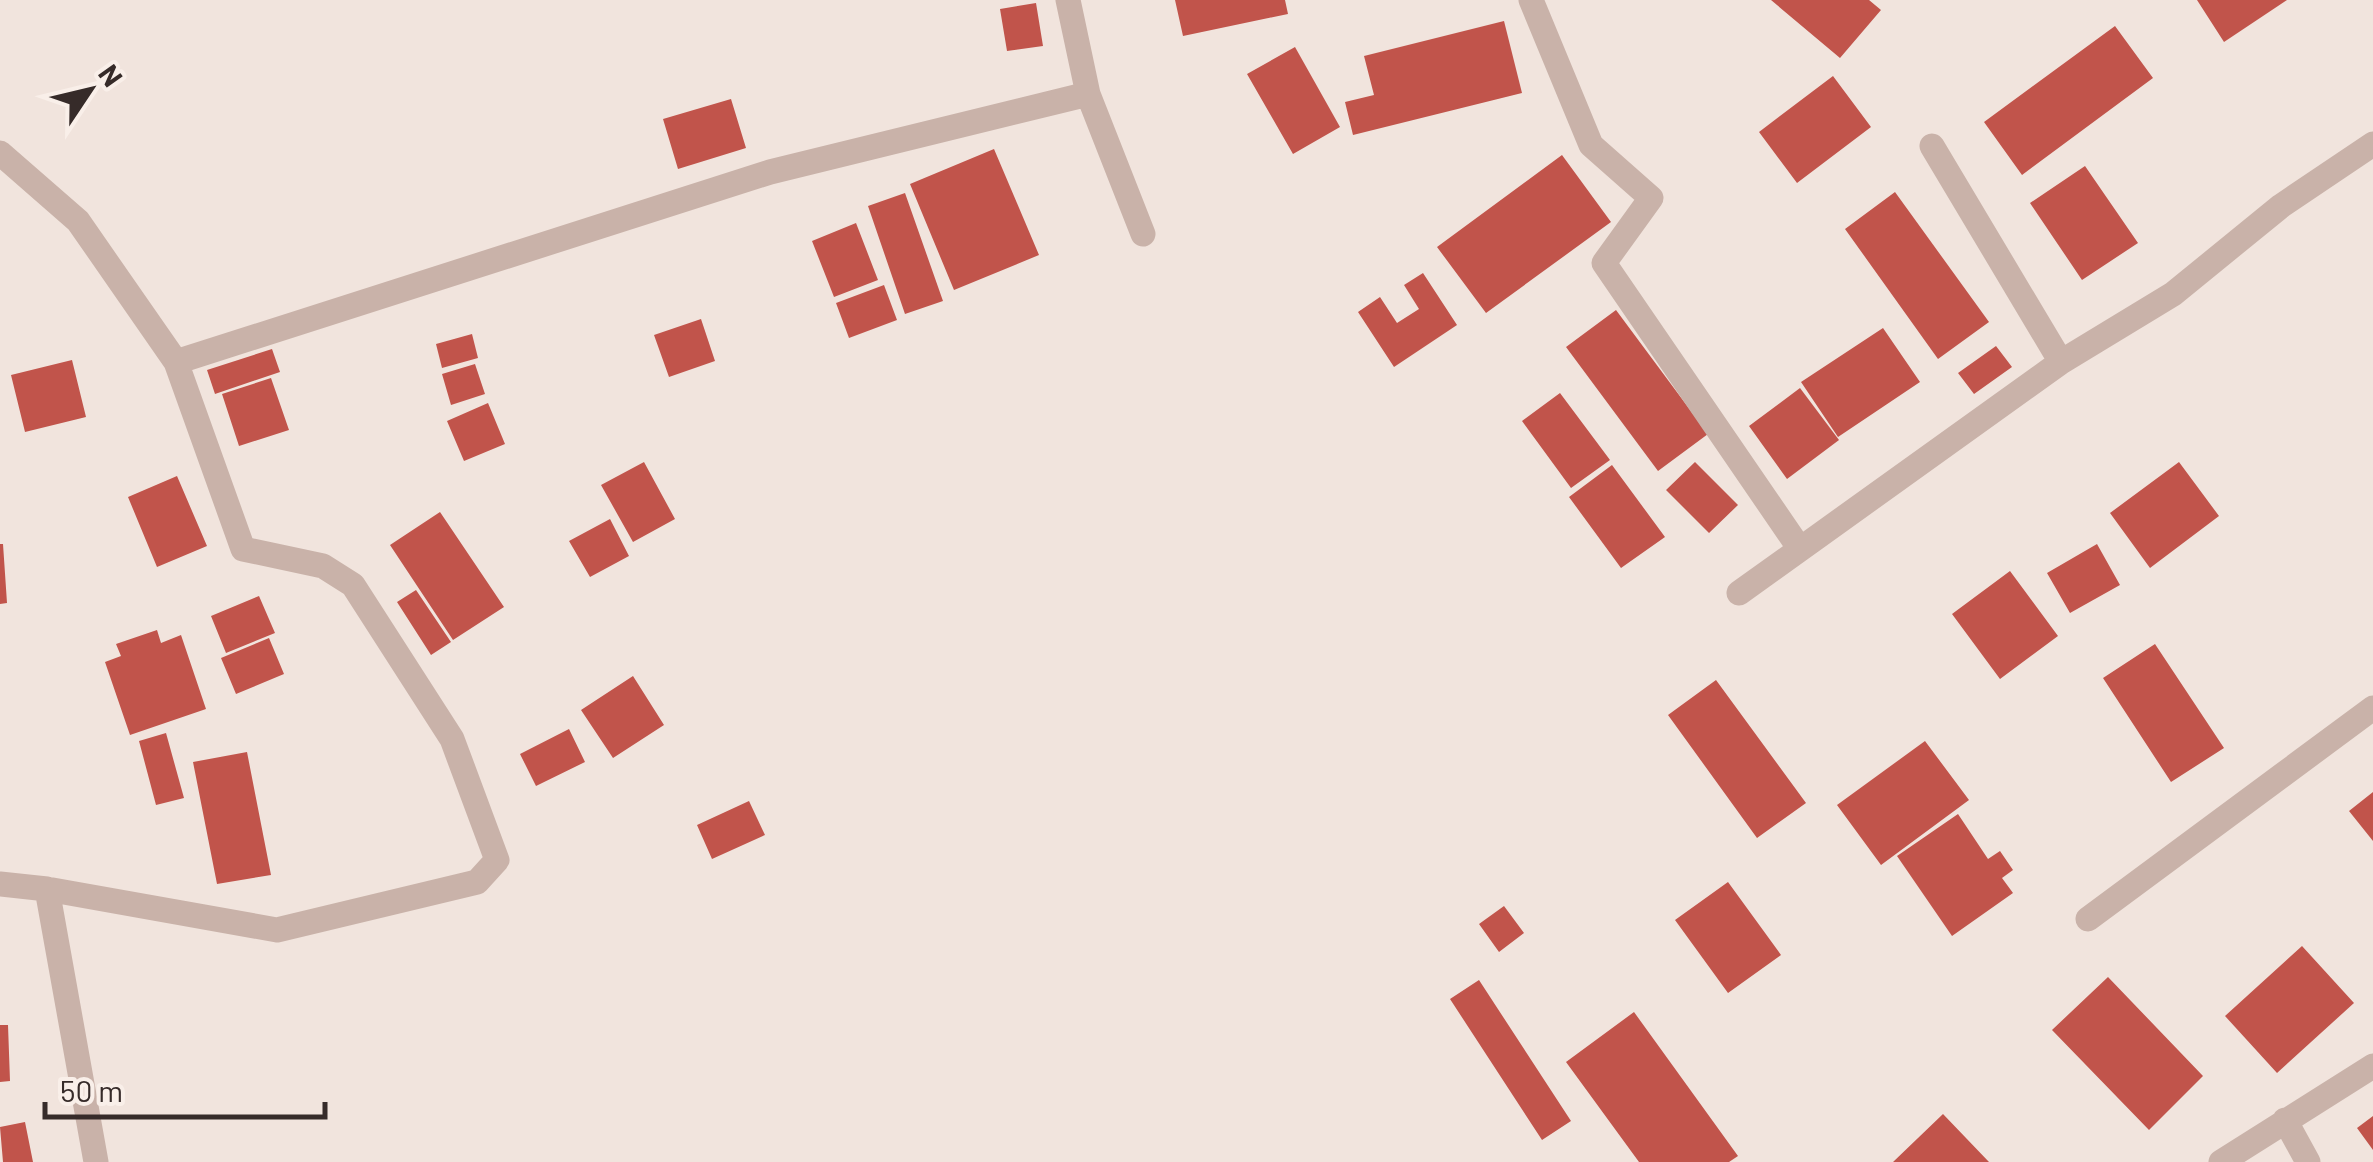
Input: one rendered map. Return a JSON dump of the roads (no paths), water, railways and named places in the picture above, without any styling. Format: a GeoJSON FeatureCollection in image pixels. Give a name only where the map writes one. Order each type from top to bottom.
{"type":"FeatureCollection","features":[{"type":"Feature","properties":{"kind":"street"},"geometry":{"type":"LineString","coordinates":[[1068,0],[1088,94],[1142,234]]}},
{"type":"Feature","properties":{"kind":"street"},"geometry":{"type":"LineString","coordinates":[[1531,0],[1590,146],[1650,198],[1604,262],[1800,549]]}},
{"type":"Feature","properties":{"kind":"street"},"geometry":{"type":"LineString","coordinates":[[176,362],[770,172],[1088,94]]}},
{"type":"Feature","properties":{"kind":"street"},"geometry":{"type":"LineString","coordinates":[[1739,593],[2061,362],[2173,294],[2282,206],[2373,144]]}},
{"type":"Feature","properties":{"kind":"street"},"geometry":{"type":"LineString","coordinates":[[1932,146],[2061,362]]}},
{"type":"Feature","properties":{"kind":"street"},"geometry":{"type":"LineString","coordinates":[[0,152],[78,221],[176,362],[244,549],[323,566],[353,586],[452,738],[498,860],[477,882],[277,930],[47,888],[0,884]]}},
{"type":"Feature","properties":{"kind":"street"},"geometry":{"type":"LineString","coordinates":[[2088,919],[2373,708]]}},
{"type":"Feature","properties":{"kind":"street"},"geometry":{"type":"LineString","coordinates":[[47,888],[96,1162]]}},
{"type":"Feature","properties":{"kind":"street"},"geometry":{"type":"LineString","coordinates":[[2221,1162],[2373,1066]]}},
{"type":"Feature","properties":{"kind":"street"},"geometry":{"type":"LineString","coordinates":[[2285,1120],[2308,1162]]}}]}
